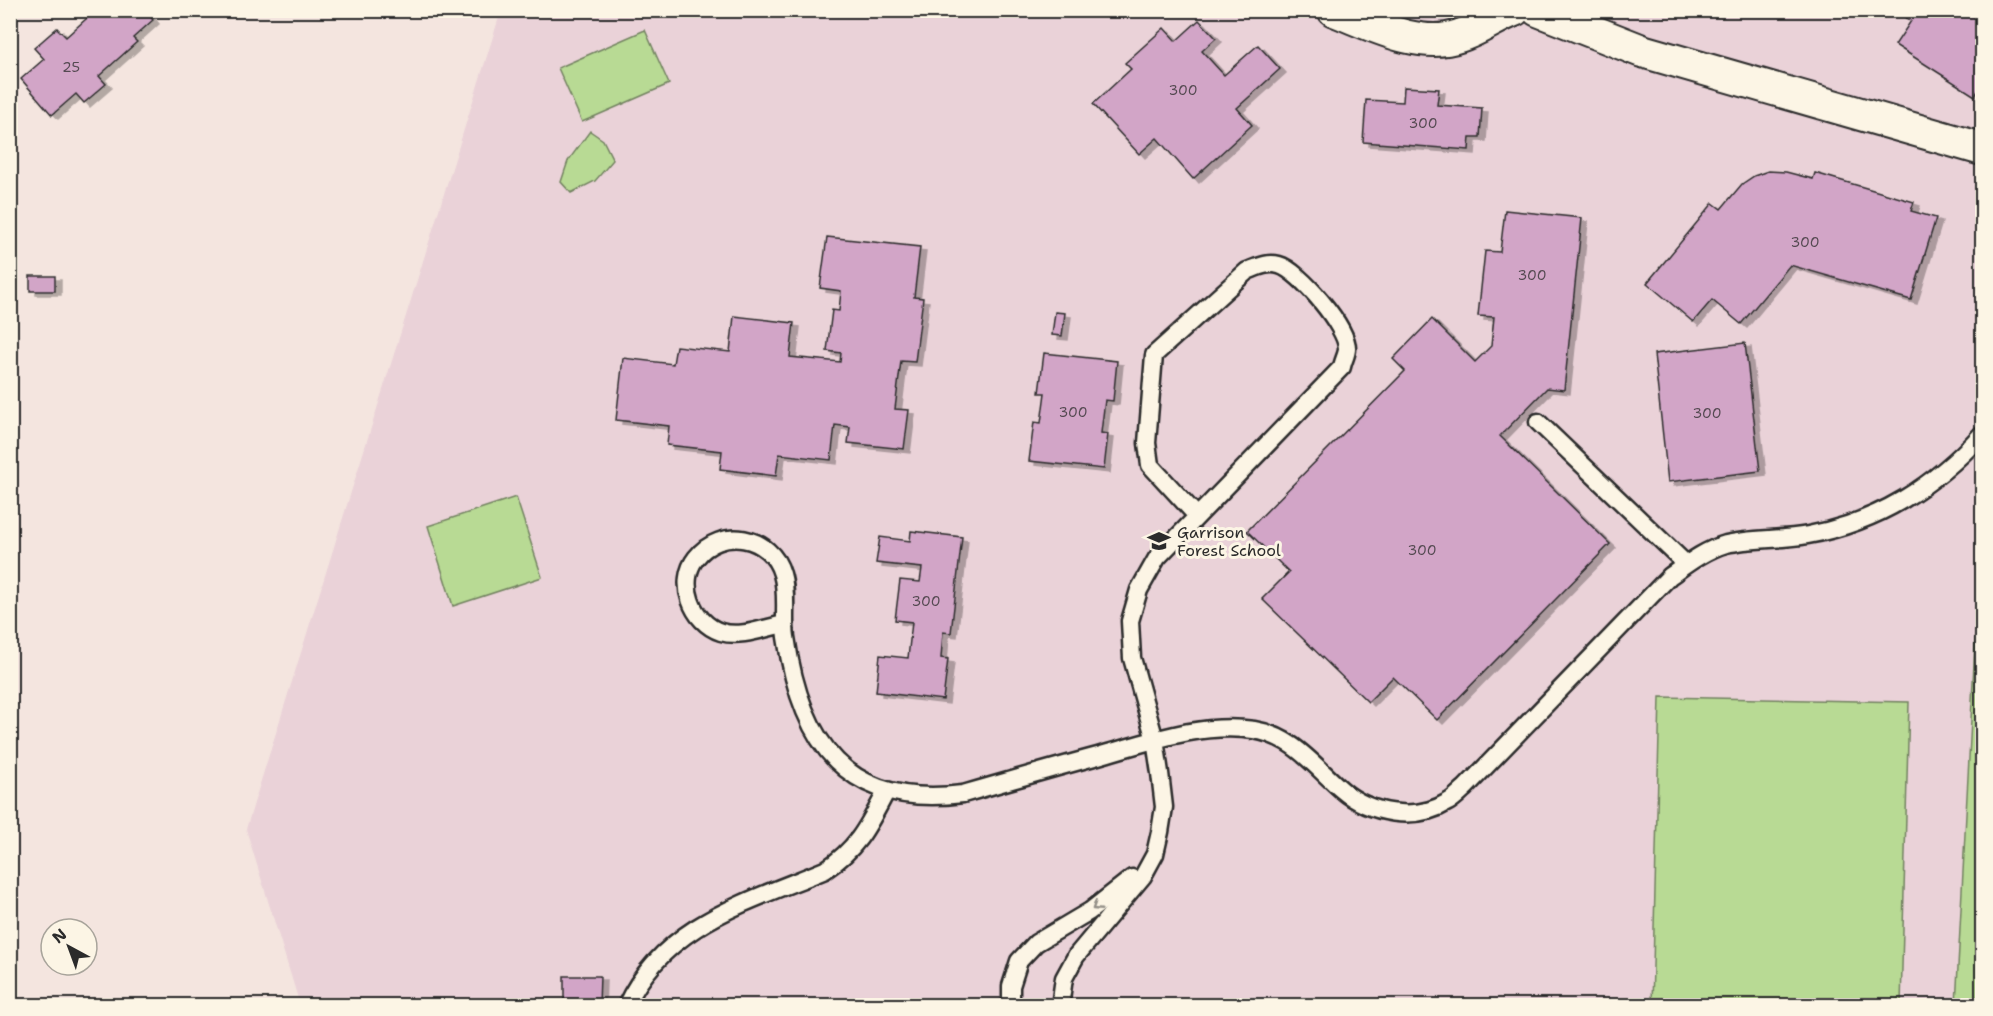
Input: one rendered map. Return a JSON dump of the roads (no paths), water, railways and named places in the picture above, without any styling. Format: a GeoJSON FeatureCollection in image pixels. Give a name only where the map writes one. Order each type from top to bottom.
{"type":"FeatureCollection","features":[{"type":"Feature","properties":{"kind":"street"},"geometry":{"type":"LineString","coordinates":[[1334,10],[1395,33],[1431,40],[1457,37],[1514,10]]}},
{"type":"Feature","properties":{"kind":"street"},"geometry":{"type":"LineString","coordinates":[[1538,10],[1642,51],[1983,149]]}},
{"type":"Feature","properties":{"kind":"lane"},"geometry":{"type":"LineString","coordinates":[[1060,1005],[1064,978],[1076,956],[1120,906],[1143,876],[1155,854],[1164,807],[1155,740],[1132,658],[1130,621],[1139,590],[1157,558],[1341,367],[1347,349],[1343,330],[1334,318],[1291,271],[1278,264],[1265,264],[1248,271],[1154,355],[1147,443],[1150,465],[1197,516]]}},
{"type":"Feature","properties":{"kind":"lane"},"geometry":{"type":"LineString","coordinates":[[1538,422],[1686,564]]}},
{"type":"Feature","properties":{"kind":"lane"},"geometry":{"type":"LineString","coordinates":[[784,624],[738,634],[721,632],[708,625],[695,612],[688,592],[688,576],[695,559],[705,548],[721,540],[739,537],[759,544],[774,556],[783,575],[784,624],[792,677],[807,721],[821,744],[862,782],[886,792],[937,797],[963,794],[1155,740],[1208,728],[1254,730],[1299,748],[1344,792],[1384,811],[1404,814],[1427,811],[1448,802],[1465,788],[1670,576],[1686,564],[1725,544],[1806,535],[1848,526],[1895,506],[1934,480],[1958,460],[1983,434]]}},
{"type":"Feature","properties":{"kind":"lane"},"geometry":{"type":"LineString","coordinates":[[626,1005],[636,984],[656,958],[692,928],[825,870],[846,856],[863,836],[886,792]]}},
{"type":"Feature","properties":{"kind":"lane"},"geometry":{"type":"LineString","coordinates":[[1011,1005],[1011,986],[1019,961],[1036,943],[1115,894],[1155,854]]}},
{"type":"Feature","properties":{"kind":"place","name":"Garrison Forest School"},"geometry":{"type":"Point","coordinates":[1159,541]}}]}
